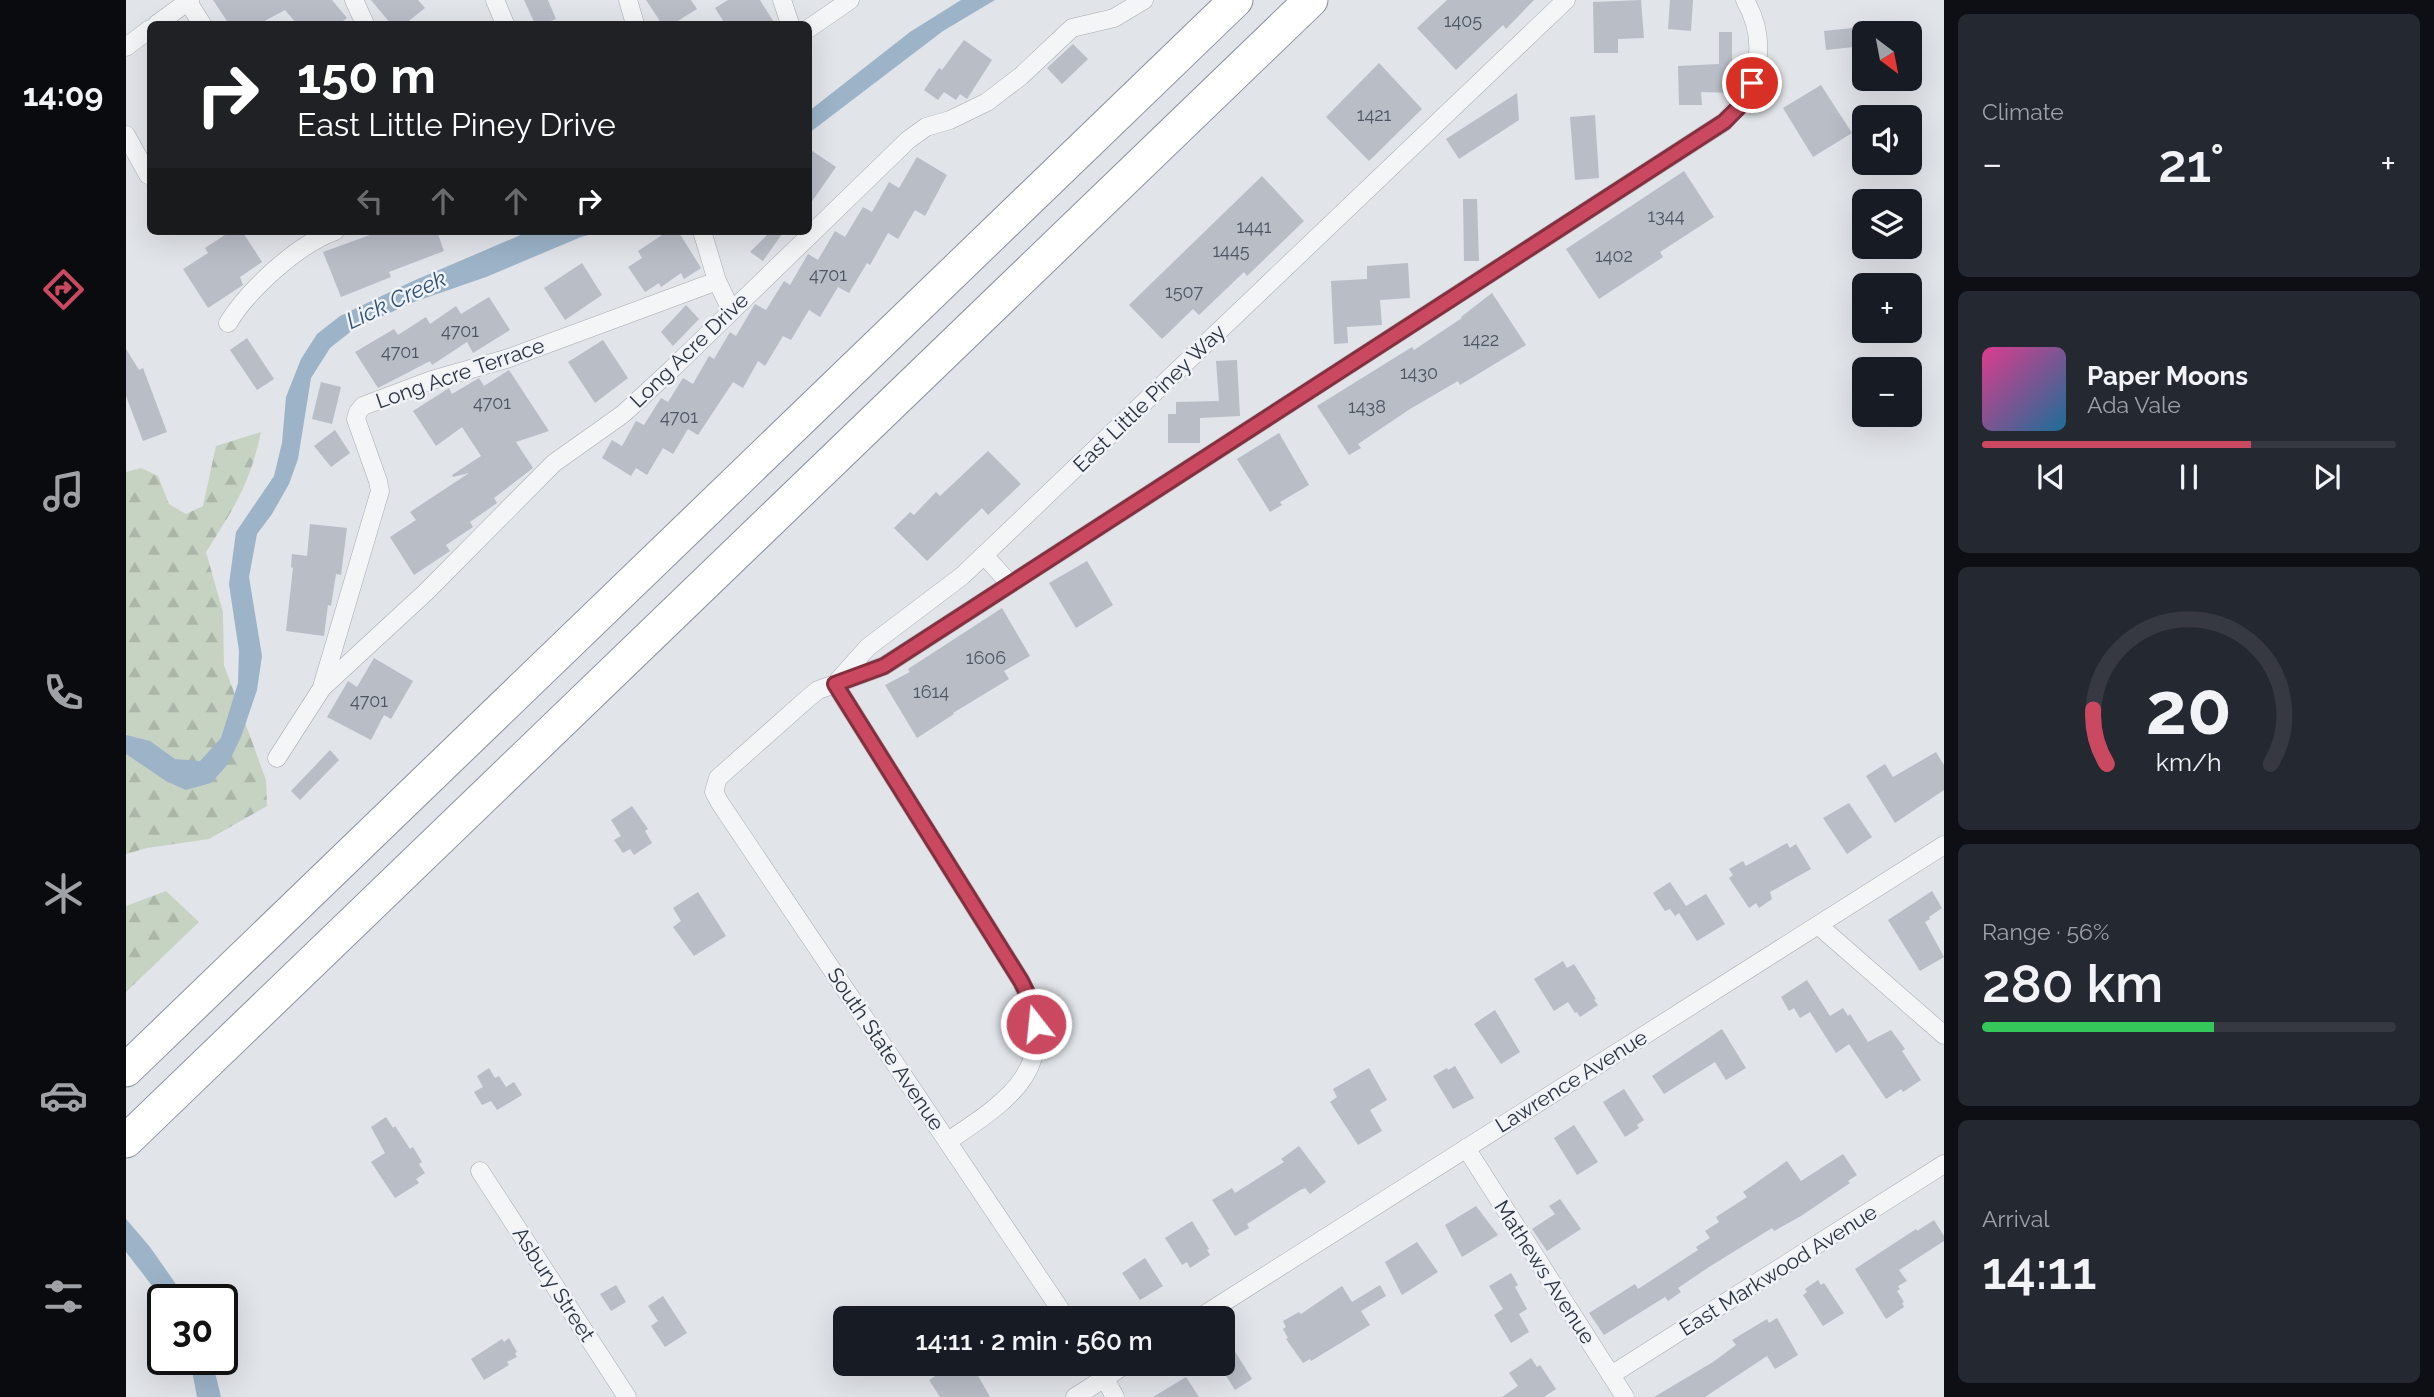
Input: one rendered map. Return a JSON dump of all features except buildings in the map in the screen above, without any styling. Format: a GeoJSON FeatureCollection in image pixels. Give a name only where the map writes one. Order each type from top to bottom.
{"type":"FeatureCollection","features":[{"type":"Feature","properties":{"kind":"highway"},"geometry":{"type":"LineString","coordinates":[[126,1070],[1236,0]]}},
{"type":"Feature","properties":{"kind":"highway"},"geometry":{"type":"LineString","coordinates":[[132,1135],[1311,0]]}},
{"type":"Feature","properties":{"kind":"street"},"geometry":{"type":"LineString","coordinates":[[354,0],[364,21]]}},
{"type":"Feature","properties":{"kind":"street"},"geometry":{"type":"LineString","coordinates":[[495,0],[504,21]]}},
{"type":"Feature","properties":{"kind":"street"},"geometry":{"type":"LineString","coordinates":[[628,0],[634,21]]}},
{"type":"Feature","properties":{"kind":"street"},"geometry":{"type":"LineString","coordinates":[[782,0],[789,21]]}},
{"type":"Feature","properties":{"kind":"street"},"geometry":{"type":"LineString","coordinates":[[812,26],[850,0]]}},
{"type":"Feature","properties":{"kind":"street","name":"Long Acre Drive"},"geometry":{"type":"LineString","coordinates":[[812,232],[914,134],[965,114],[987,102],[1021,76],[1072,29],[1114,18],[1144,0]]}},
{"type":"Feature","properties":{"kind":"street","name":"East Little Piney Way"},"geometry":{"type":"LineString","coordinates":[[718,778],[818,690],[835,684],[868,647],[943,592],[984,555],[1566,0]]}},
{"type":"Feature","properties":{"kind":"street"},"geometry":{"type":"LineString","coordinates":[[948,1141],[990,1113],[1020,1084],[1031,1063],[1036,1039],[1031,1001],[835,684],[884,666],[1724,122],[1745,98],[1757,63],[1757,32],[1752,12],[1745,0]]}},
{"type":"Feature","properties":{"kind":"street"},"geometry":{"type":"LineString","coordinates":[[161,21],[189,1],[200,21]]}},
{"type":"Feature","properties":{"kind":"street"},"geometry":{"type":"LineString","coordinates":[[126,47],[147,31]]}},
{"type":"Feature","properties":{"kind":"street"},"geometry":{"type":"LineString","coordinates":[[126,135],[147,173]]}},
{"type":"Feature","properties":{"kind":"street"},"geometry":{"type":"LineString","coordinates":[[228,323],[273,272],[326,235]]}},
{"type":"Feature","properties":{"kind":"street"},"geometry":{"type":"LineString","coordinates":[[703,235],[718,281],[731,310]]}},
{"type":"Feature","properties":{"kind":"street","name":"Long Acre Drive"},"geometry":{"type":"LineString","coordinates":[[277,758],[322,688],[426,592],[554,463],[623,414],[809,235]]}},
{"type":"Feature","properties":{"kind":"street","name":"Long Acre Terrace"},"geometry":{"type":"LineString","coordinates":[[322,688],[380,491],[379,481],[356,419],[359,410],[363,406],[432,380],[506,359],[718,281]]}},
{"type":"Feature","properties":{"kind":"street"},"geometry":{"type":"LineString","coordinates":[[984,555],[1010,584]]}},
{"type":"Feature","properties":{"kind":"street","name":"South State Avenue"},"geometry":{"type":"LineString","coordinates":[[718,778],[714,792],[720,803],[1058,1306]]}},
{"type":"Feature","properties":{"kind":"street","name":"Lawrence Avenue"},"geometry":{"type":"LineString","coordinates":[[1218,1306],[1944,845]]}},
{"type":"Feature","properties":{"kind":"street"},"geometry":{"type":"LineString","coordinates":[[1818,925],[1944,1035]]}},
{"type":"Feature","properties":{"kind":"street","name":"Mathews Avenue"},"geometry":{"type":"LineString","coordinates":[[1466,1148],[1625,1397]]}},
{"type":"Feature","properties":{"kind":"street","name":"East Markwood Avenue"},"geometry":{"type":"LineString","coordinates":[[1611,1376],[1944,1164]]}},
{"type":"Feature","properties":{"kind":"street","name":"Asbury Street"},"geometry":{"type":"LineString","coordinates":[[480,1171],[627,1397]]}},
{"type":"Feature","properties":{"kind":"street"},"geometry":{"type":"LineString","coordinates":[[1075,1397],[1095,1376]]}},
{"type":"Feature","properties":{"kind":"street"},"geometry":{"type":"LineString","coordinates":[[1103,1376],[1115,1397]]}},
{"type":"Feature","properties":{"kind":"green space"},"geometry":{"type":"Polygon","coordinates":[[[261,432],[252,466],[240,495],[206,552],[223,612],[224,665],[266,780],[267,806],[209,839],[147,848],[126,854],[126,472],[141,468],[158,476],[169,504],[186,514],[203,506],[216,446],[261,432]]]}},
{"type":"Feature","properties":{"kind":"green space"},"geometry":{"type":"Polygon","coordinates":[[[166,891],[199,922],[126,992],[126,906],[166,891]]]}},
{"type":"Feature","properties":{"kind":"water"},"geometry":{"type":"Polygon","coordinates":[[[961,0],[995,0],[943,31],[812,131],[812,109],[910,32],[961,0]]]}},
{"type":"Feature","properties":{"kind":"water","name":"Lick Creek"},"geometry":{"type":"Polygon","coordinates":[[[521,235],[589,235],[486,277],[414,302],[354,329],[330,348],[311,378],[298,459],[289,484],[257,534],[249,577],[262,656],[257,690],[241,737],[228,764],[211,783],[186,790],[166,781],[126,754],[126,735],[150,741],[175,759],[200,761],[221,738],[238,683],[239,651],[229,584],[236,532],[274,476],[282,443],[286,397],[301,359],[317,334],[340,316],[521,235]]]}},
{"type":"Feature","properties":{"kind":"water"},"geometry":{"type":"Polygon","coordinates":[[[126,1219],[176,1284],[151,1284],[126,1252],[126,1219]]]}},
{"type":"Feature","properties":{"kind":"water"},"geometry":{"type":"Polygon","coordinates":[[[193,1375],[216,1375],[221,1397],[197,1397],[193,1375]]]}},
{"type":"Feature","properties":{"kind":"route"},"geometry":{"type":"LineString","coordinates":[[1036,1024],[1031,1001],[1021,981],[835,684],[884,666],[1724,122],[1740,106],[1752,83]]}}]}
